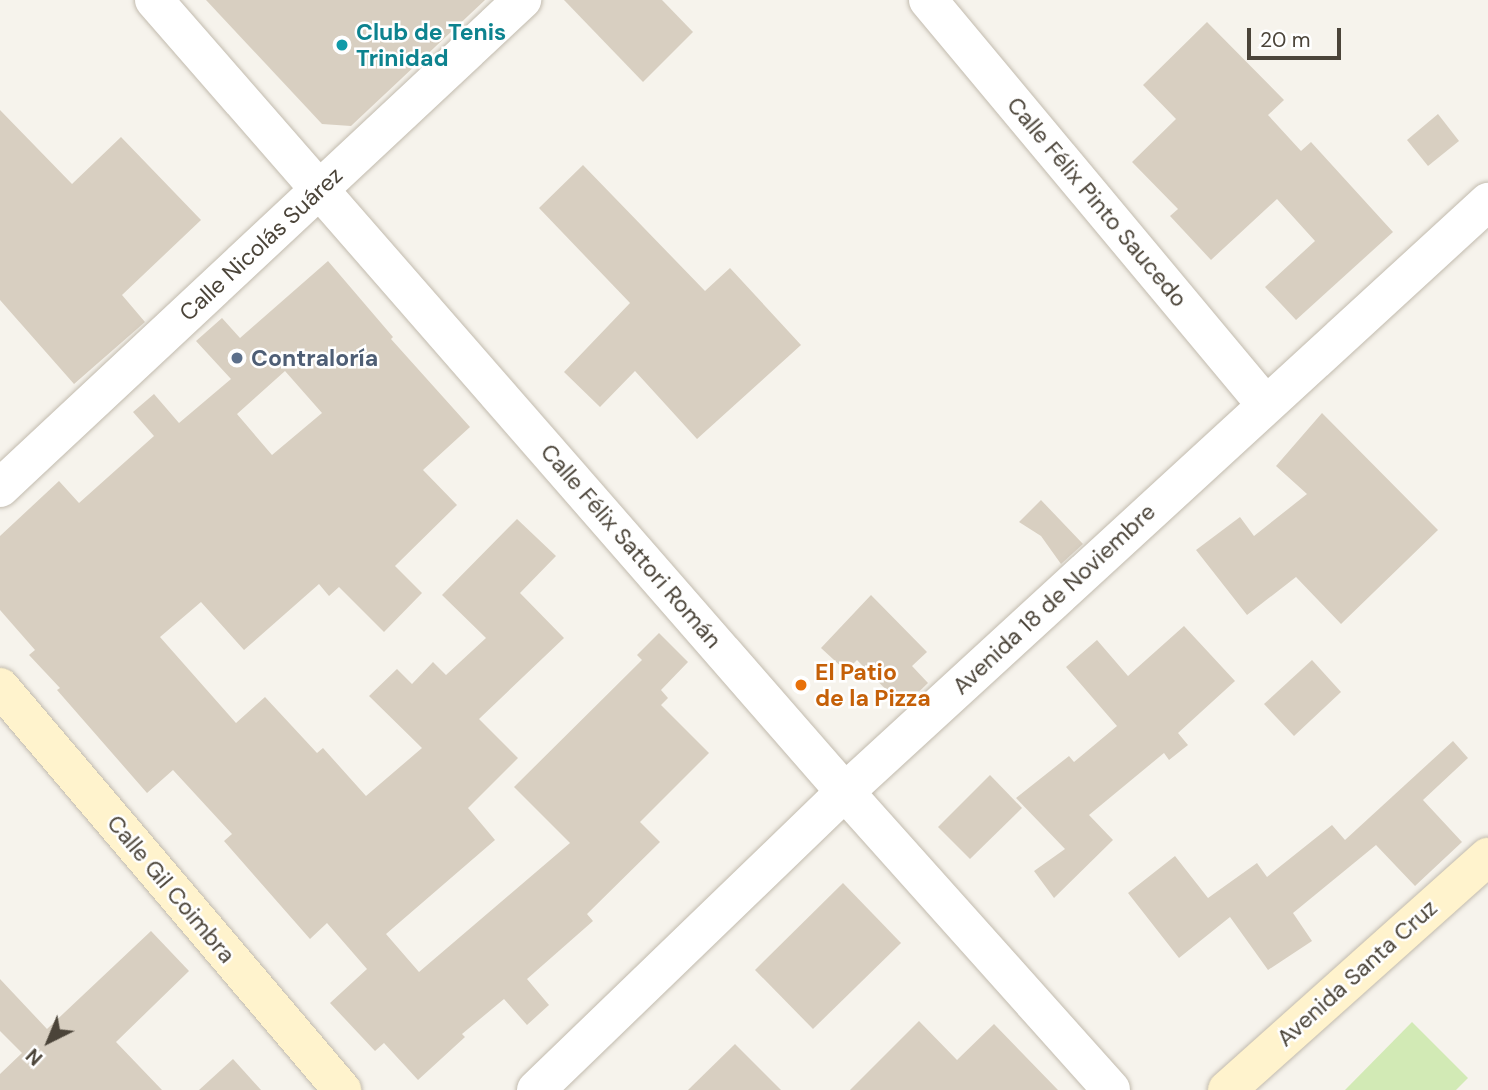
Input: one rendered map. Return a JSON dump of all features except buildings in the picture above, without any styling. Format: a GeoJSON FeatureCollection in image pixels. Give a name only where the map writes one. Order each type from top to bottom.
{"type":"FeatureCollection","features":[{"type":"Feature","properties":{"kind":"street","name":"Calle Félix Sattori Román"},"geometry":{"type":"LineString","coordinates":[[153,0],[845,792],[1111,1090]]}},
{"type":"Feature","properties":{"kind":"street","name":"Calle Nicolás Suárez"},"geometry":{"type":"LineString","coordinates":[[0,488],[522,0]]}},
{"type":"Feature","properties":{"kind":"street","name":"Calle Félix Pinto Saucedo"},"geometry":{"type":"LineString","coordinates":[[928,0],[1265,404]]}},
{"type":"Feature","properties":{"kind":"street","name":"Avenida 18 de Noviembre"},"geometry":{"type":"LineString","coordinates":[[536,1090],[845,792],[1488,202]]}},
{"type":"Feature","properties":{"kind":"street","name":"Calle Gil Coimbra"},"geometry":{"type":"LineString","coordinates":[[0,687],[342,1090]]}},
{"type":"Feature","properties":{"kind":"street","name":"Avenida Santa Cruz"},"geometry":{"type":"LineString","coordinates":[[1227,1090],[1488,857]]}},
{"type":"Feature","properties":{"kind":"green space"},"geometry":{"type":"Polygon","coordinates":[[[1412,1022],[1468,1078],[1456,1090],[1345,1090],[1412,1022]]]}},
{"type":"Feature","properties":{"kind":"place","name":"Club de Tenis Trinidad"},"geometry":{"type":"Point","coordinates":[342,45]}},
{"type":"Feature","properties":{"kind":"place","name":"Contraloría"},"geometry":{"type":"Point","coordinates":[237,358]}},
{"type":"Feature","properties":{"kind":"place","name":"El Patio de la Pizza"},"geometry":{"type":"Point","coordinates":[801,685]}}]}
